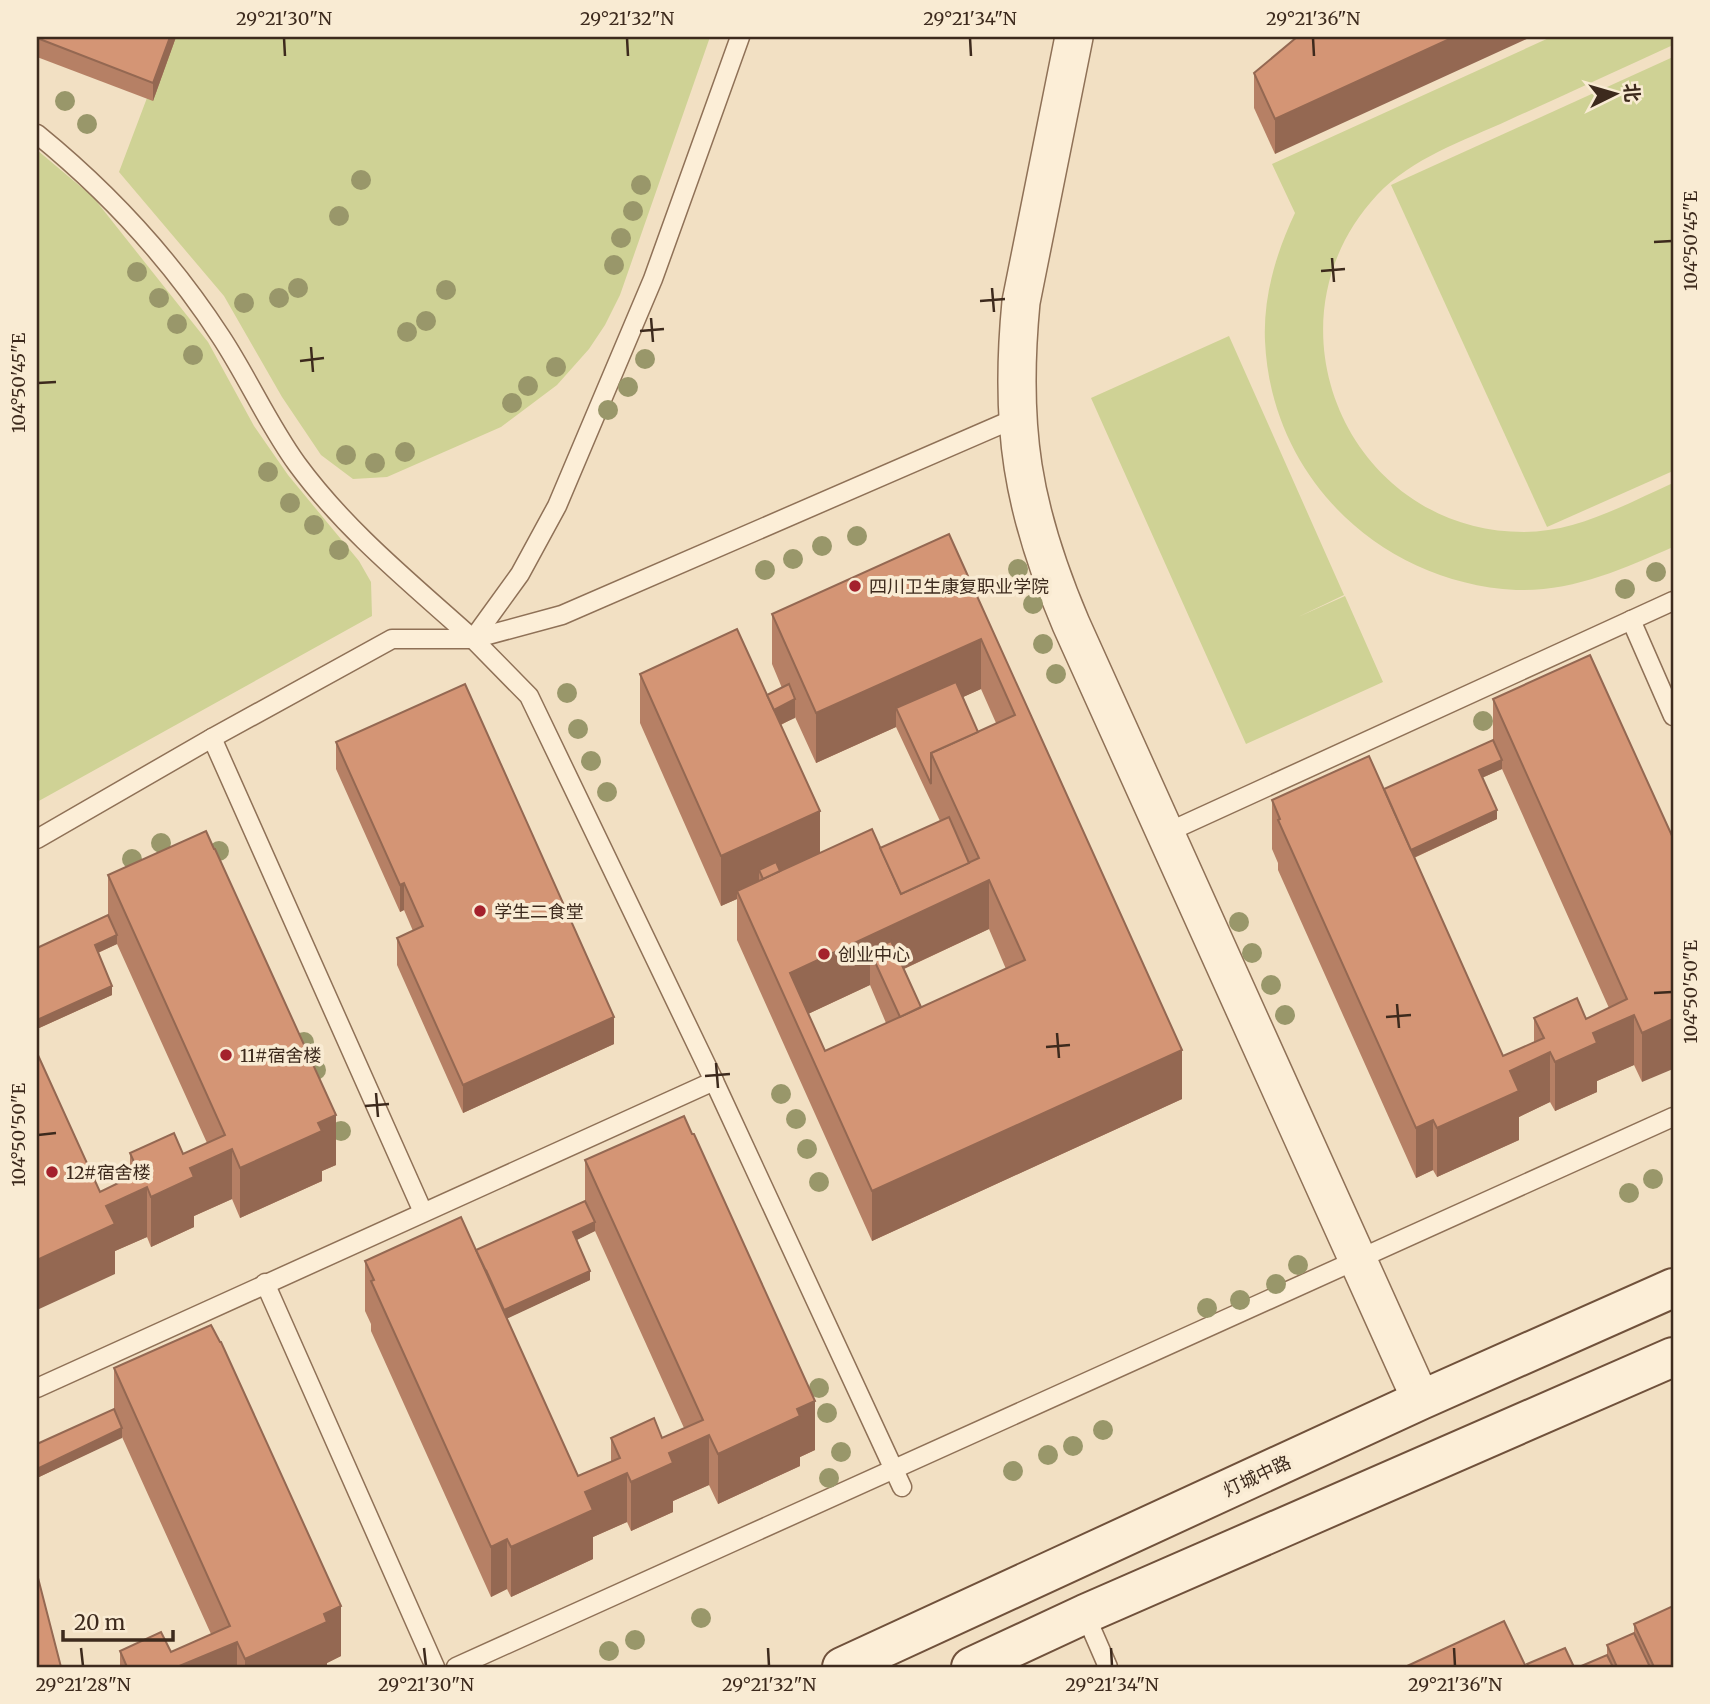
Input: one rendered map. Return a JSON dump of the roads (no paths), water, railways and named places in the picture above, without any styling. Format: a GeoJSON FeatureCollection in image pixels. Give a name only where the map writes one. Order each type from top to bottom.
{"type":"FeatureCollection","features":[{"type":"Feature","properties":{"kind":"main road","name":"灯城中路"},"geometry":{"type":"LineString","coordinates":[[842,1667],[1422,1400],[1673,1288]]}},
{"type":"Feature","properties":{"kind":"main road"},"geometry":{"type":"LineString","coordinates":[[971,1667],[1085,1614],[1673,1357]]}},
{"type":"Feature","properties":{"kind":"street"},"geometry":{"type":"LineString","coordinates":[[1081,40],[1021,302],[1016,355],[1016,418],[1020,458],[1031,512],[1047,565],[1071,625],[1422,1400]]}},
{"type":"Feature","properties":{"kind":"lane"},"geometry":{"type":"LineString","coordinates":[[473,639],[520,574],[557,506],[653,279],[740,37]]}},
{"type":"Feature","properties":{"kind":"lane"},"geometry":{"type":"LineString","coordinates":[[37,134],[122,212],[147,239],[220,336],[296,463],[318,491],[350,527],[473,639],[529,696],[714,1081],[902,1487]]}},
{"type":"Feature","properties":{"kind":"lane"},"geometry":{"type":"LineString","coordinates":[[37,839],[212,737],[391,639],[473,639],[562,615],[1016,418]]}},
{"type":"Feature","properties":{"kind":"lane"},"geometry":{"type":"LineString","coordinates":[[1166,833],[1673,601]]}},
{"type":"Feature","properties":{"kind":"lane"},"geometry":{"type":"LineString","coordinates":[[1631,620],[1673,716]]}},
{"type":"Feature","properties":{"kind":"lane"},"geometry":{"type":"LineString","coordinates":[[212,737],[423,1212]]}},
{"type":"Feature","properties":{"kind":"lane"},"geometry":{"type":"LineString","coordinates":[[37,1388],[714,1081]]}},
{"type":"Feature","properties":{"kind":"lane"},"geometry":{"type":"LineString","coordinates":[[456,1667],[1673,1117]]}},
{"type":"Feature","properties":{"kind":"lane"},"geometry":{"type":"LineString","coordinates":[[265,1283],[435,1667]]}},
{"type":"Feature","properties":{"kind":"lane"},"geometry":{"type":"LineString","coordinates":[[1085,1614],[1108,1667]]}},
{"type":"Feature","properties":{"kind":"place","name":"四川卫生康复职业学院"},"geometry":{"type":"Point","coordinates":[855,586]}},
{"type":"Feature","properties":{"kind":"place","name":"学生二食堂"},"geometry":{"type":"Point","coordinates":[480,911]}},
{"type":"Feature","properties":{"kind":"place","name":"创业中心"},"geometry":{"type":"Point","coordinates":[824,954]}},
{"type":"Feature","properties":{"kind":"place","name":"11#宿舍楼"},"geometry":{"type":"Point","coordinates":[226,1055]}},
{"type":"Feature","properties":{"kind":"place","name":"12#宿舍楼"},"geometry":{"type":"Point","coordinates":[52,1172]}}]}
